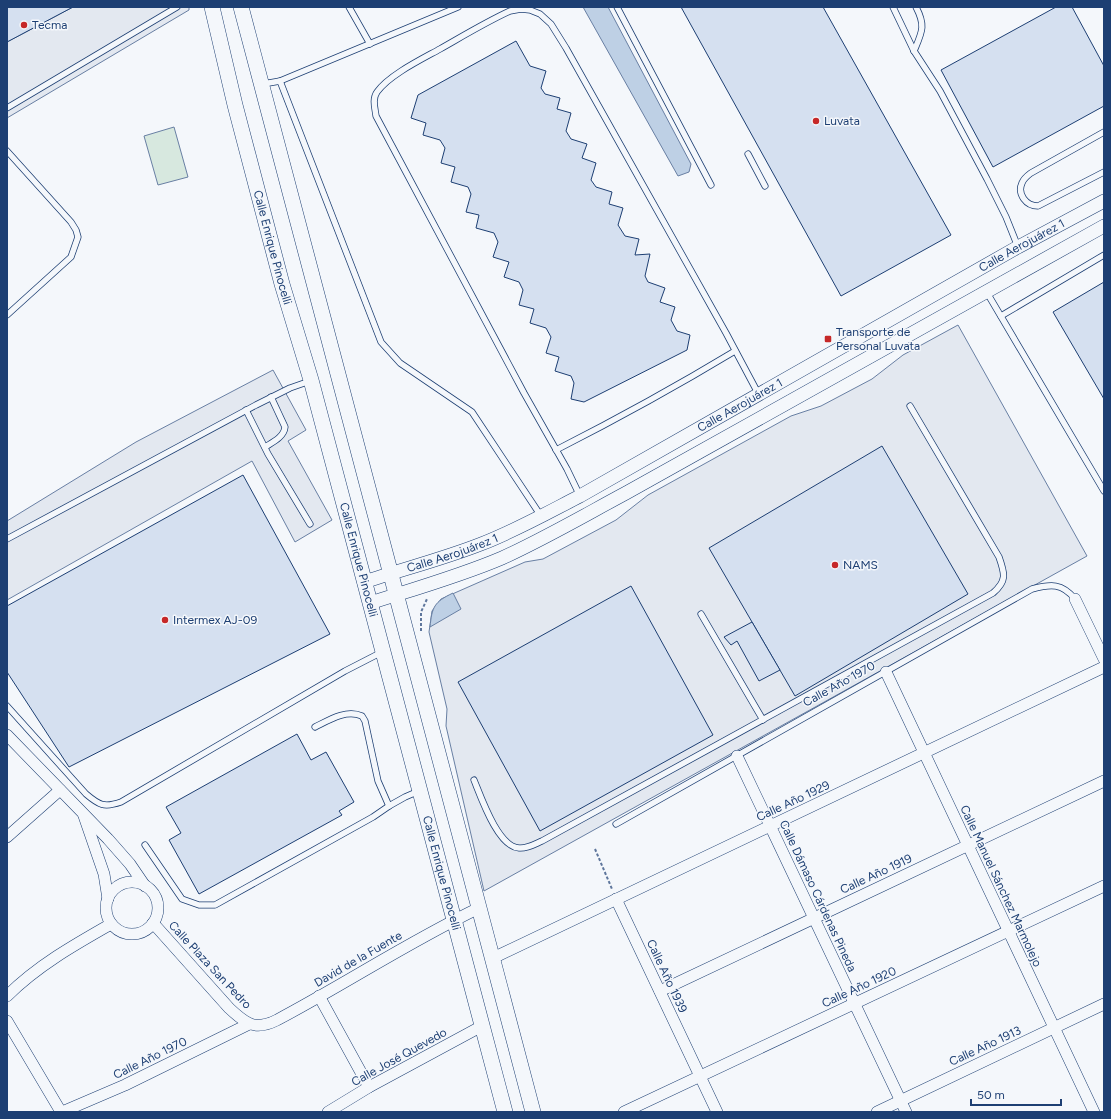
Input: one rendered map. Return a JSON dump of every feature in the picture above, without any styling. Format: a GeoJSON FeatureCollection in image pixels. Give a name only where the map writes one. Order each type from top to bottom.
{"type":"FeatureCollection","features":[{"type":"Feature","properties":{"kind":"main road","name":"Calle Enrique Pinocelli"},"geometry":{"type":"LineString","coordinates":[[212,7],[235,105],[282,284],[311,380],[505,1112]]}},
{"type":"Feature","properties":{"kind":"main road"},"geometry":{"type":"LineString","coordinates":[[241,7],[533,1112]]}},
{"type":"Feature","properties":{"kind":"street","name":"Calle Aerojuárez 1"},"geometry":{"type":"LineString","coordinates":[[364,582],[455,554],[482,544],[580,496],[1018,247],[1104,201]]}},
{"type":"Feature","properties":{"kind":"street","name":"Calle Aerojuárez 1"},"geometry":{"type":"LineString","coordinates":[[370,603],[502,558],[626,493],[1104,226]]}},
{"type":"Feature","properties":{"kind":"street"},"geometry":{"type":"LineString","coordinates":[[1075,598],[1104,659]]}},
{"type":"Feature","properties":{"kind":"street","name":"Calle Año 1929"},"geometry":{"type":"LineString","coordinates":[[493,958],[1104,667]]}},
{"type":"Feature","properties":{"kind":"street","name":"Calle Manuel Sánchez Marmolejo"},"geometry":{"type":"LineString","coordinates":[[886,672],[1094,1112]]}},
{"type":"Feature","properties":{"kind":"street"},"geometry":{"type":"LineString","coordinates":[[7,735],[84,815],[96,825],[130,864],[145,886],[151,891],[157,902],[157,915],[153,923],[144,931],[132,934],[120,932],[111,924],[107,916],[106,907],[112,891],[119,886],[128,883],[136,883],[145,886]]}},
{"type":"Feature","properties":{"kind":"street","name":"Calle Dámaso Cárdenas Pineda"},"geometry":{"type":"LineString","coordinates":[[737,756],[906,1112]]}},
{"type":"Feature","properties":{"kind":"street","name":"Calle Año 1919"},"geometry":{"type":"LineString","coordinates":[[660,991],[1104,781]]}},
{"type":"Feature","properties":{"kind":"street"},"geometry":{"type":"LineString","coordinates":[[7,837],[60,790]]}},
{"type":"Feature","properties":{"kind":"street"},"geometry":{"type":"LineString","coordinates":[[84,815],[104,874],[108,899]]}},
{"type":"Feature","properties":{"kind":"street","name":"Calle Año 1920"},"geometry":{"type":"LineString","coordinates":[[624,1112],[1104,886]]}},
{"type":"Feature","properties":{"kind":"street","name":"Calle Año 1939"},"geometry":{"type":"LineString","coordinates":[[616,899],[717,1112]]}},
{"type":"Feature","properties":{"kind":"street","name":"David de la Fuente"},"geometry":{"type":"LineString","coordinates":[[249,1024],[258,1026],[268,1024],[297,1010],[319,996],[454,920],[479,908]]}},
{"type":"Feature","properties":{"kind":"street","name":"Calle Plaza San Pedro"},"geometry":{"type":"LineString","coordinates":[[153,923],[229,1008],[249,1024]]}},
{"type":"Feature","properties":{"kind":"street"},"geometry":{"type":"LineString","coordinates":[[7,996],[38,968],[111,924]]}},
{"type":"Feature","properties":{"kind":"street"},"geometry":{"type":"LineString","coordinates":[[319,996],[369,1087]]}},
{"type":"Feature","properties":{"kind":"street","name":"Calle Año 1913"},"geometry":{"type":"LineString","coordinates":[[877,1112],[1104,1004]]}},
{"type":"Feature","properties":{"kind":"street"},"geometry":{"type":"LineString","coordinates":[[7,1021],[62,1112]]}},
{"type":"Feature","properties":{"kind":"street","name":"Calle Año 1970"},"geometry":{"type":"LineString","coordinates":[[62,1112],[125,1085],[249,1024]]}},
{"type":"Feature","properties":{"kind":"street","name":"Calle José Quevedo"},"geometry":{"type":"LineString","coordinates":[[328,1112],[369,1087],[482,1026]]}},
{"type":"Feature","properties":{"kind":"lane"},"geometry":{"type":"LineString","coordinates":[[7,108],[177,7]]}},
{"type":"Feature","properties":{"kind":"lane"},"geometry":{"type":"LineString","coordinates":[[349,7],[370,44]]}},
{"type":"Feature","properties":{"kind":"lane"},"geometry":{"type":"LineString","coordinates":[[262,84],[280,81],[458,7]]}},
{"type":"Feature","properties":{"kind":"lane"},"geometry":{"type":"LineString","coordinates":[[617,7],[711,185]]}},
{"type":"Feature","properties":{"kind":"lane"},"geometry":{"type":"LineString","coordinates":[[893,7],[914,50],[944,97],[1006,217],[1018,247]]}},
{"type":"Feature","properties":{"kind":"lane"},"geometry":{"type":"LineString","coordinates":[[914,50],[923,30],[921,17],[916,7]]}},
{"type":"Feature","properties":{"kind":"lane"},"geometry":{"type":"LineString","coordinates":[[580,496],[376,116],[374,98],[377,92],[391,79],[408,67],[510,11],[521,9],[530,10],[540,14],[551,24],[585,80],[759,395]]}},
{"type":"Feature","properties":{"kind":"lane"},"geometry":{"type":"LineString","coordinates":[[280,81],[381,342],[400,364],[472,412],[541,516]]}},
{"type":"Feature","properties":{"kind":"lane"},"geometry":{"type":"LineString","coordinates":[[1104,132],[1031,173],[1023,180],[1020,190],[1025,200],[1033,206],[1038,206],[1104,172]]}},
{"type":"Feature","properties":{"kind":"lane"},"geometry":{"type":"LineString","coordinates":[[7,150],[71,222],[78,238],[71,257],[7,315]]}},
{"type":"Feature","properties":{"kind":"lane"},"geometry":{"type":"LineString","coordinates":[[748,154],[765,186]]}},
{"type":"Feature","properties":{"kind":"lane"},"geometry":{"type":"LineString","coordinates":[[1001,316],[1104,255]]}},
{"type":"Feature","properties":{"kind":"lane"},"geometry":{"type":"LineString","coordinates":[[986,291],[1104,491]]}},
{"type":"Feature","properties":{"kind":"lane"},"geometry":{"type":"LineString","coordinates":[[556,450],[608,424],[735,351]]}},
{"type":"Feature","properties":{"kind":"lane"},"geometry":{"type":"LineString","coordinates":[[7,539],[246,410],[271,397],[311,380]]}},
{"type":"Feature","properties":{"kind":"lane"},"geometry":{"type":"LineString","coordinates":[[265,447],[282,435],[285,427],[271,397]]}},
{"type":"Feature","properties":{"kind":"lane"},"geometry":{"type":"LineString","coordinates":[[474,780],[492,822],[504,840],[511,846],[519,848],[528,847],[542,841],[763,720],[994,593],[1000,588],[1004,580],[1004,570],[997,553],[910,406]]}},
{"type":"Feature","properties":{"kind":"lane"},"geometry":{"type":"LineString","coordinates":[[246,410],[265,447],[310,524]]}},
{"type":"Feature","properties":{"kind":"lane","name":"Calle Año 1970"},"geometry":{"type":"LineString","coordinates":[[616,824],[1032,589],[1056,586],[1068,590],[1075,598]]}},
{"type":"Feature","properties":{"kind":"lane"},"geometry":{"type":"LineString","coordinates":[[701,614],[763,720]]}},
{"type":"Feature","properties":{"kind":"lane"},"geometry":{"type":"LineString","coordinates":[[7,706],[86,794],[100,804],[112,806],[345,671],[383,652]]}},
{"type":"Feature","properties":{"kind":"lane"},"geometry":{"type":"LineString","coordinates":[[315,727],[331,719],[350,713],[362,716],[369,735],[378,780],[389,806]]}},
{"type":"Feature","properties":{"kind":"lane"},"geometry":{"type":"LineString","coordinates":[[145,845],[182,899],[199,906],[215,905],[373,817],[405,796],[420,790]]}},
{"type":"Feature","properties":{"kind":"path"},"geometry":{"type":"LineString","coordinates":[[422,635],[421,612],[430,594]]}},
{"type":"Feature","properties":{"kind":"path"},"geometry":{"type":"LineString","coordinates":[[595,849],[616,899]]}},
{"type":"Feature","properties":{"kind":"shaded area"},"geometry":{"type":"Polygon","coordinates":[[[73,7],[189,7],[189,10],[7,118],[7,42],[73,7]]]}},
{"type":"Feature","properties":{"kind":"shaded area"},"geometry":{"type":"Polygon","coordinates":[[[174,127],[188,177],[158,185],[144,136],[174,127]]]}},
{"type":"Feature","properties":{"kind":"shaded area"},"geometry":{"type":"Polygon","coordinates":[[[958,325],[1087,556],[484,891],[446,726],[447,709],[429,632],[432,611],[441,599],[525,562],[543,559],[616,520],[648,495],[791,416],[821,406],[872,379],[903,355],[958,325]]]}},
{"type":"Feature","properties":{"kind":"shaded area"},"geometry":{"type":"Polygon","coordinates":[[[273,370],[306,430],[288,441],[332,520],[295,542],[252,461],[7,600],[7,521],[136,442],[273,370]]]}},
{"type":"Feature","properties":{"kind":"water"},"geometry":{"type":"Polygon","coordinates":[[[583,7],[608,7],[691,164],[689,172],[678,176],[583,7]]]}},
{"type":"Feature","properties":{"kind":"water"},"geometry":{"type":"Polygon","coordinates":[[[453,593],[461,609],[430,627],[435,606],[442,599],[453,593]]]}},
{"type":"Feature","properties":{"kind":"building","name":"Tecma"},"geometry":{"type":"Polygon","coordinates":[[[7,7],[73,7],[7,42],[7,7]]]}},
{"type":"Feature","properties":{"kind":"building","name":"Luvata"},"geometry":{"type":"Polygon","coordinates":[[[681,7],[823,7],[951,235],[841,296],[681,7]]]}},
{"type":"Feature","properties":{"kind":"building"},"geometry":{"type":"Polygon","coordinates":[[[1056,7],[1072,7],[1104,66],[1104,106],[993,167],[941,70],[1056,7]]]}},
{"type":"Feature","properties":{"kind":"building"},"geometry":{"type":"Polygon","coordinates":[[[516,41],[530,66],[546,71],[541,88],[545,94],[560,98],[557,109],[571,113],[566,131],[571,139],[587,144],[582,158],[596,163],[591,180],[596,187],[612,192],[609,204],[623,208],[618,225],[625,236],[639,239],[635,255],[650,254],[645,276],[648,282],[665,288],[660,302],[675,307],[671,320],[677,331],[690,335],[687,350],[584,402],[571,399],[574,383],[571,376],[555,371],[559,357],[546,353],[551,337],[546,328],[530,323],[534,309],[519,305],[523,290],[519,282],[504,277],[509,262],[493,257],[498,242],[494,233],[476,228],[479,215],[466,212],[471,194],[468,187],[451,182],[455,167],[441,163],[445,148],[440,140],[423,135],[426,123],[411,118],[418,95],[516,41]]]}},
{"type":"Feature","properties":{"kind":"building"},"geometry":{"type":"Polygon","coordinates":[[[1104,282],[1104,399],[1053,312],[1104,282]]]}},
{"type":"Feature","properties":{"kind":"building","name":"NAMS"},"geometry":{"type":"Polygon","coordinates":[[[882,446],[968,594],[795,696],[709,548],[882,446]]]}},
{"type":"Feature","properties":{"kind":"building","name":"Intermex AJ-09"},"geometry":{"type":"Polygon","coordinates":[[[243,475],[330,634],[69,767],[7,672],[7,606],[243,475]]]}},
{"type":"Feature","properties":{"kind":"building"},"geometry":{"type":"Polygon","coordinates":[[[631,586],[713,735],[540,831],[458,682],[631,586]]]}},
{"type":"Feature","properties":{"kind":"building"},"geometry":{"type":"Polygon","coordinates":[[[752,622],[780,670],[759,681],[737,641],[731,645],[724,637],[752,622]]]}},
{"type":"Feature","properties":{"kind":"building"},"geometry":{"type":"Polygon","coordinates":[[[297,734],[311,760],[326,752],[354,802],[339,811],[342,815],[199,894],[169,840],[181,833],[166,807],[297,734]]]}},
{"type":"Feature","properties":{"kind":"place","name":"Tecma"},"geometry":{"type":"Point","coordinates":[24,25]}},
{"type":"Feature","properties":{"kind":"place","name":"Luvata"},"geometry":{"type":"Point","coordinates":[816,121]}},
{"type":"Feature","properties":{"kind":"place","name":"Transporte de Personal Luvata"},"geometry":{"type":"Point","coordinates":[828,339]}},
{"type":"Feature","properties":{"kind":"place","name":"NAMS"},"geometry":{"type":"Point","coordinates":[835,565]}},
{"type":"Feature","properties":{"kind":"place","name":"Intermex AJ-09"},"geometry":{"type":"Point","coordinates":[165,620]}}]}
